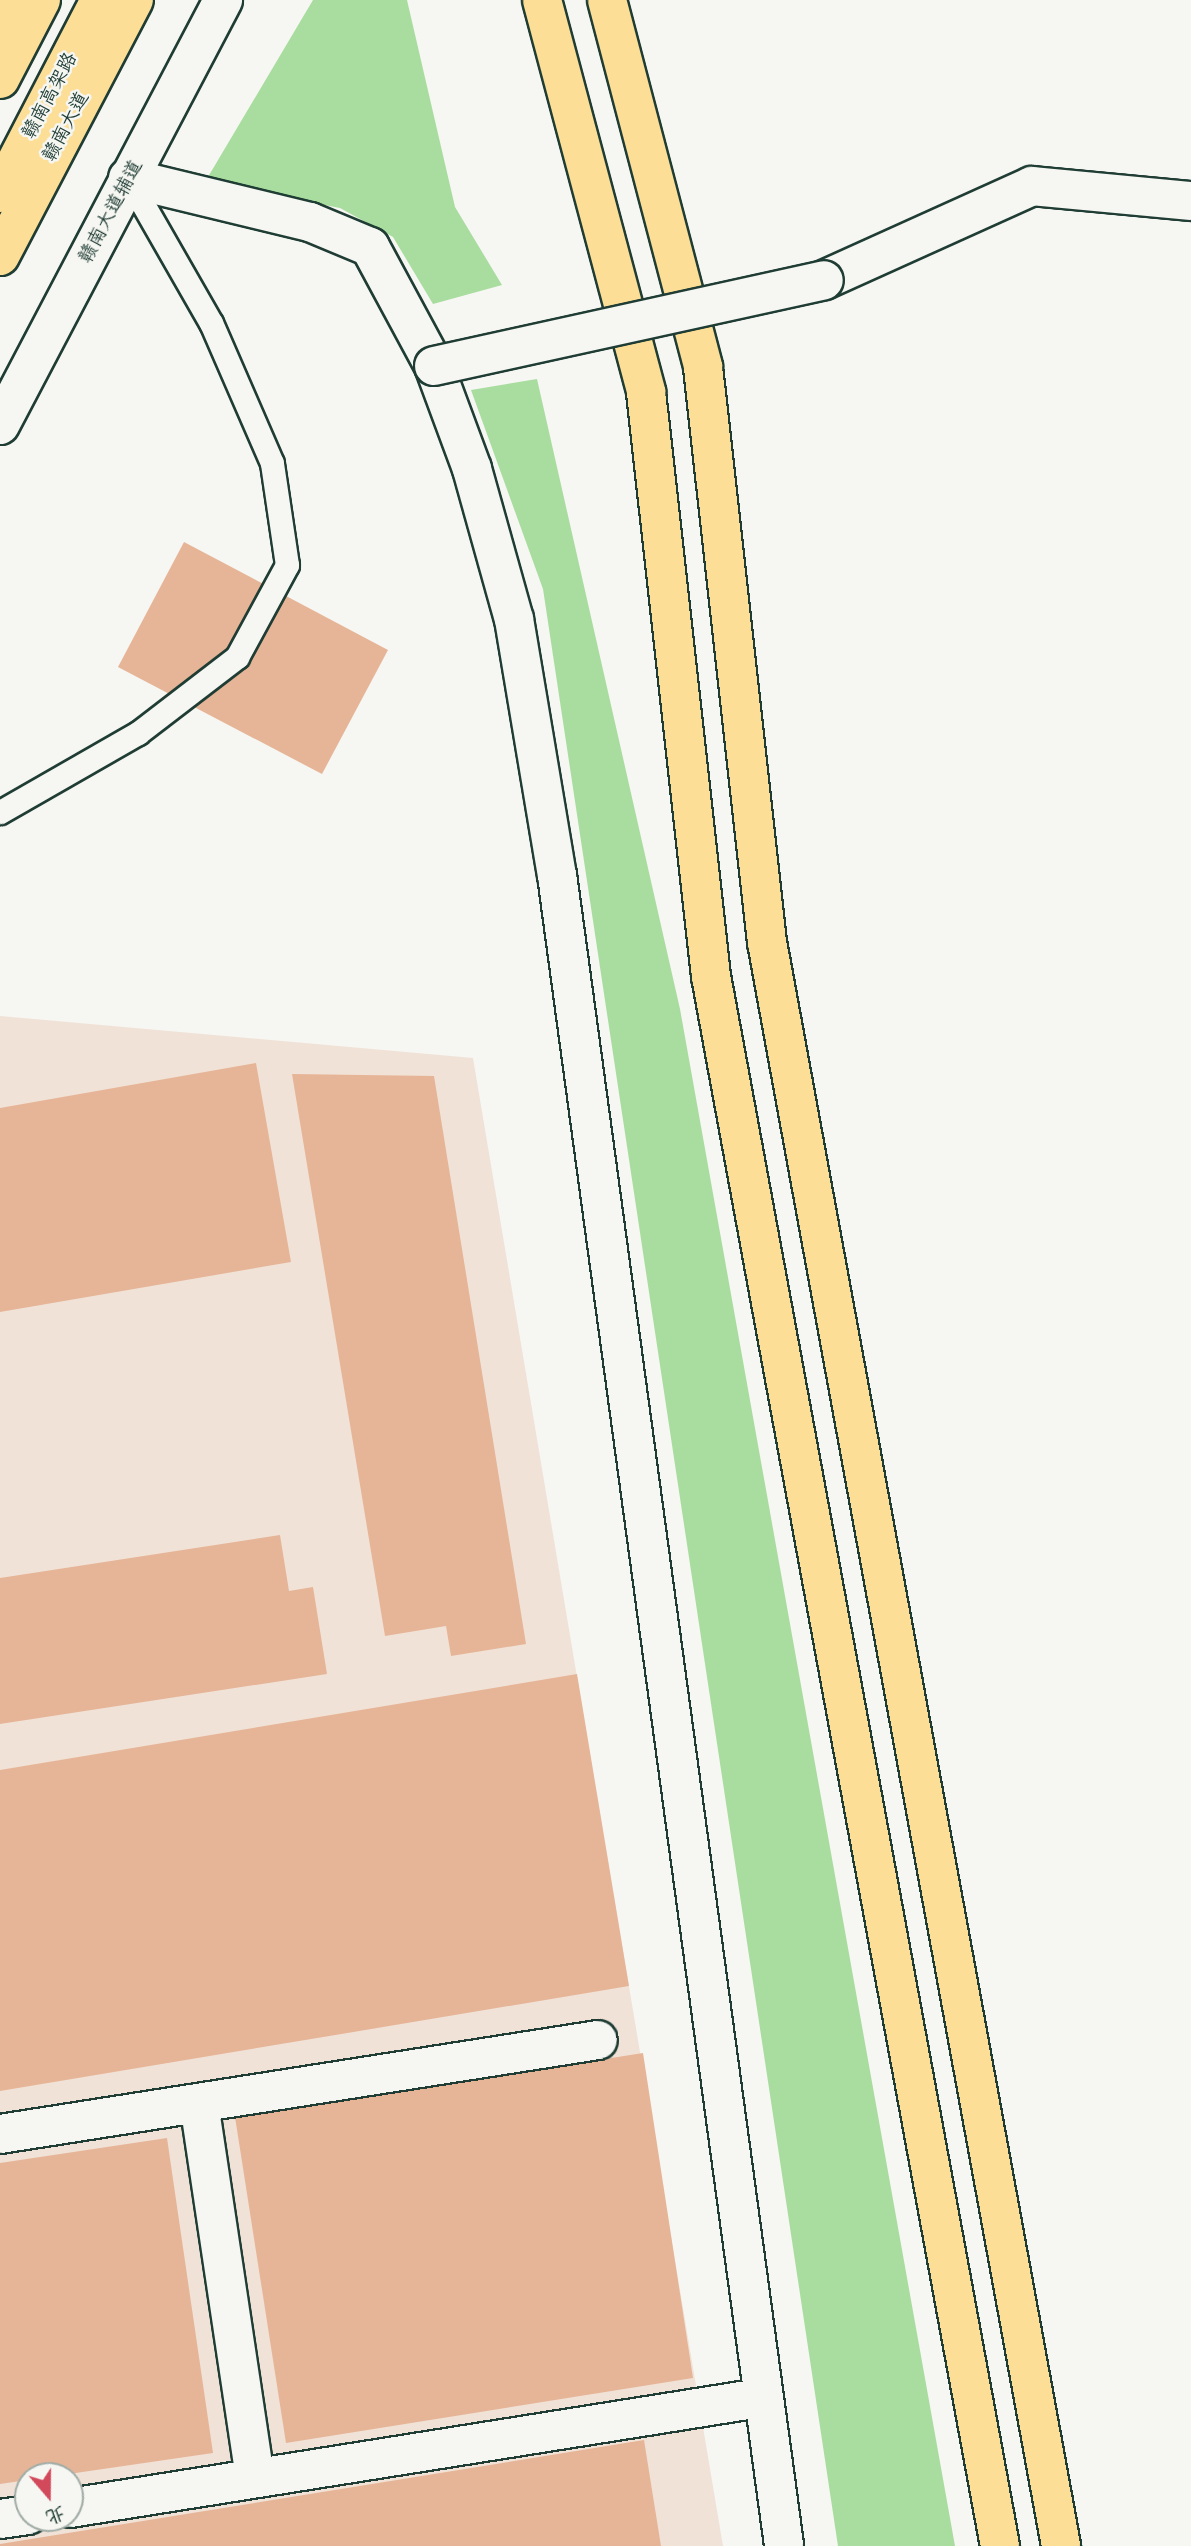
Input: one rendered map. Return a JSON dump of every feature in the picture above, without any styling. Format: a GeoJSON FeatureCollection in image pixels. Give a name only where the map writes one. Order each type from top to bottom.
{"type":"FeatureCollection","features":[{"type":"Feature","properties":{"kind":"main road"},"geometry":{"type":"LineString","coordinates":[[0,19],[10,0]]}},
{"type":"Feature","properties":{"kind":"main road"},"geometry":{"type":"LineString","coordinates":[[0,79],[41,0]]}},
{"type":"Feature","properties":{"kind":"main road","name":"赣南高架路"},"geometry":{"type":"LineString","coordinates":[[0,193],[100,0]]}},
{"type":"Feature","properties":{"kind":"main road","name":"赣南大道"},"geometry":{"type":"LineString","coordinates":[[0,256],[134,0]]}},
{"type":"Feature","properties":{"kind":"main road"},"geometry":{"type":"LineString","coordinates":[[542,0],[646,392],[711,976],[1000,2546]]}},
{"type":"Feature","properties":{"kind":"main road"},"geometry":{"type":"LineString","coordinates":[[607,0],[703,367],[767,942],[1062,2546]]}},
{"type":"Feature","properties":{"kind":"street","name":"赣南大道辅道"},"geometry":{"type":"LineString","coordinates":[[0,425],[223,0]]}},
{"type":"Feature","properties":{"kind":"street"},"geometry":{"type":"LineString","coordinates":[[128,178],[310,222],[370,247],[434,366],[472,469],[514,619],[557,875],[760,2398],[784,2546]]}},
{"type":"Feature","properties":{"kind":"street"},"geometry":{"type":"LineString","coordinates":[[434,366],[824,280],[1032,186],[1191,201]]}},
{"type":"Feature","properties":{"kind":"street"},"geometry":{"type":"LineString","coordinates":[[0,2134],[598,2040]]}},
{"type":"Feature","properties":{"kind":"street"},"geometry":{"type":"LineString","coordinates":[[199,2103],[255,2477]]}},
{"type":"Feature","properties":{"kind":"street"},"geometry":{"type":"LineString","coordinates":[[84,2506],[760,2398]]}},
{"type":"Feature","properties":{"kind":"lane"},"geometry":{"type":"LineString","coordinates":[[0,812],[138,733],[237,657],[287,565],[272,463],[211,323],[128,178]]}},
{"type":"Feature","properties":{"kind":"shaded area"},"geometry":{"type":"Polygon","coordinates":[[[0,1016],[473,1058],[723,2546],[0,2546],[0,1016]]]}},
{"type":"Feature","properties":{"kind":"green space"},"geometry":{"type":"Polygon","coordinates":[[[313,0],[407,0],[455,207],[502,285],[433,304],[393,237],[340,208],[205,182],[313,0]]]}},
{"type":"Feature","properties":{"kind":"green space"},"geometry":{"type":"Polygon","coordinates":[[[537,379],[680,1009],[955,2546],[838,2546],[543,589],[471,390],[537,379]]]}},
{"type":"Feature","properties":{"kind":"building"},"geometry":{"type":"Polygon","coordinates":[[[184,542],[388,650],[322,774],[118,667],[184,542]]]}},
{"type":"Feature","properties":{"kind":"building"},"geometry":{"type":"Polygon","coordinates":[[[256,1063],[291,1262],[0,1312],[0,1108],[256,1063]]]}},
{"type":"Feature","properties":{"kind":"building"},"geometry":{"type":"Polygon","coordinates":[[[292,1074],[434,1076],[526,1644],[451,1656],[446,1626],[385,1636],[292,1074]]]}},
{"type":"Feature","properties":{"kind":"building"},"geometry":{"type":"Polygon","coordinates":[[[280,1535],[289,1591],[313,1587],[327,1674],[0,1724],[0,1578],[280,1535]]]}},
{"type":"Feature","properties":{"kind":"building"},"geometry":{"type":"Polygon","coordinates":[[[577,1674],[629,1986],[0,2091],[0,1770],[577,1674]]]}},
{"type":"Feature","properties":{"kind":"building"},"geometry":{"type":"Polygon","coordinates":[[[643,2053],[693,2378],[286,2443],[235,2117],[643,2053]]]}},
{"type":"Feature","properties":{"kind":"building"},"geometry":{"type":"Polygon","coordinates":[[[167,2138],[213,2453],[84,2472],[84,2462],[14,2462],[14,2482],[0,2484],[0,2163],[167,2138]]]}},
{"type":"Feature","properties":{"kind":"building"},"geometry":{"type":"Polygon","coordinates":[[[644,2440],[661,2546],[0,2546],[644,2440]]]}}]}
